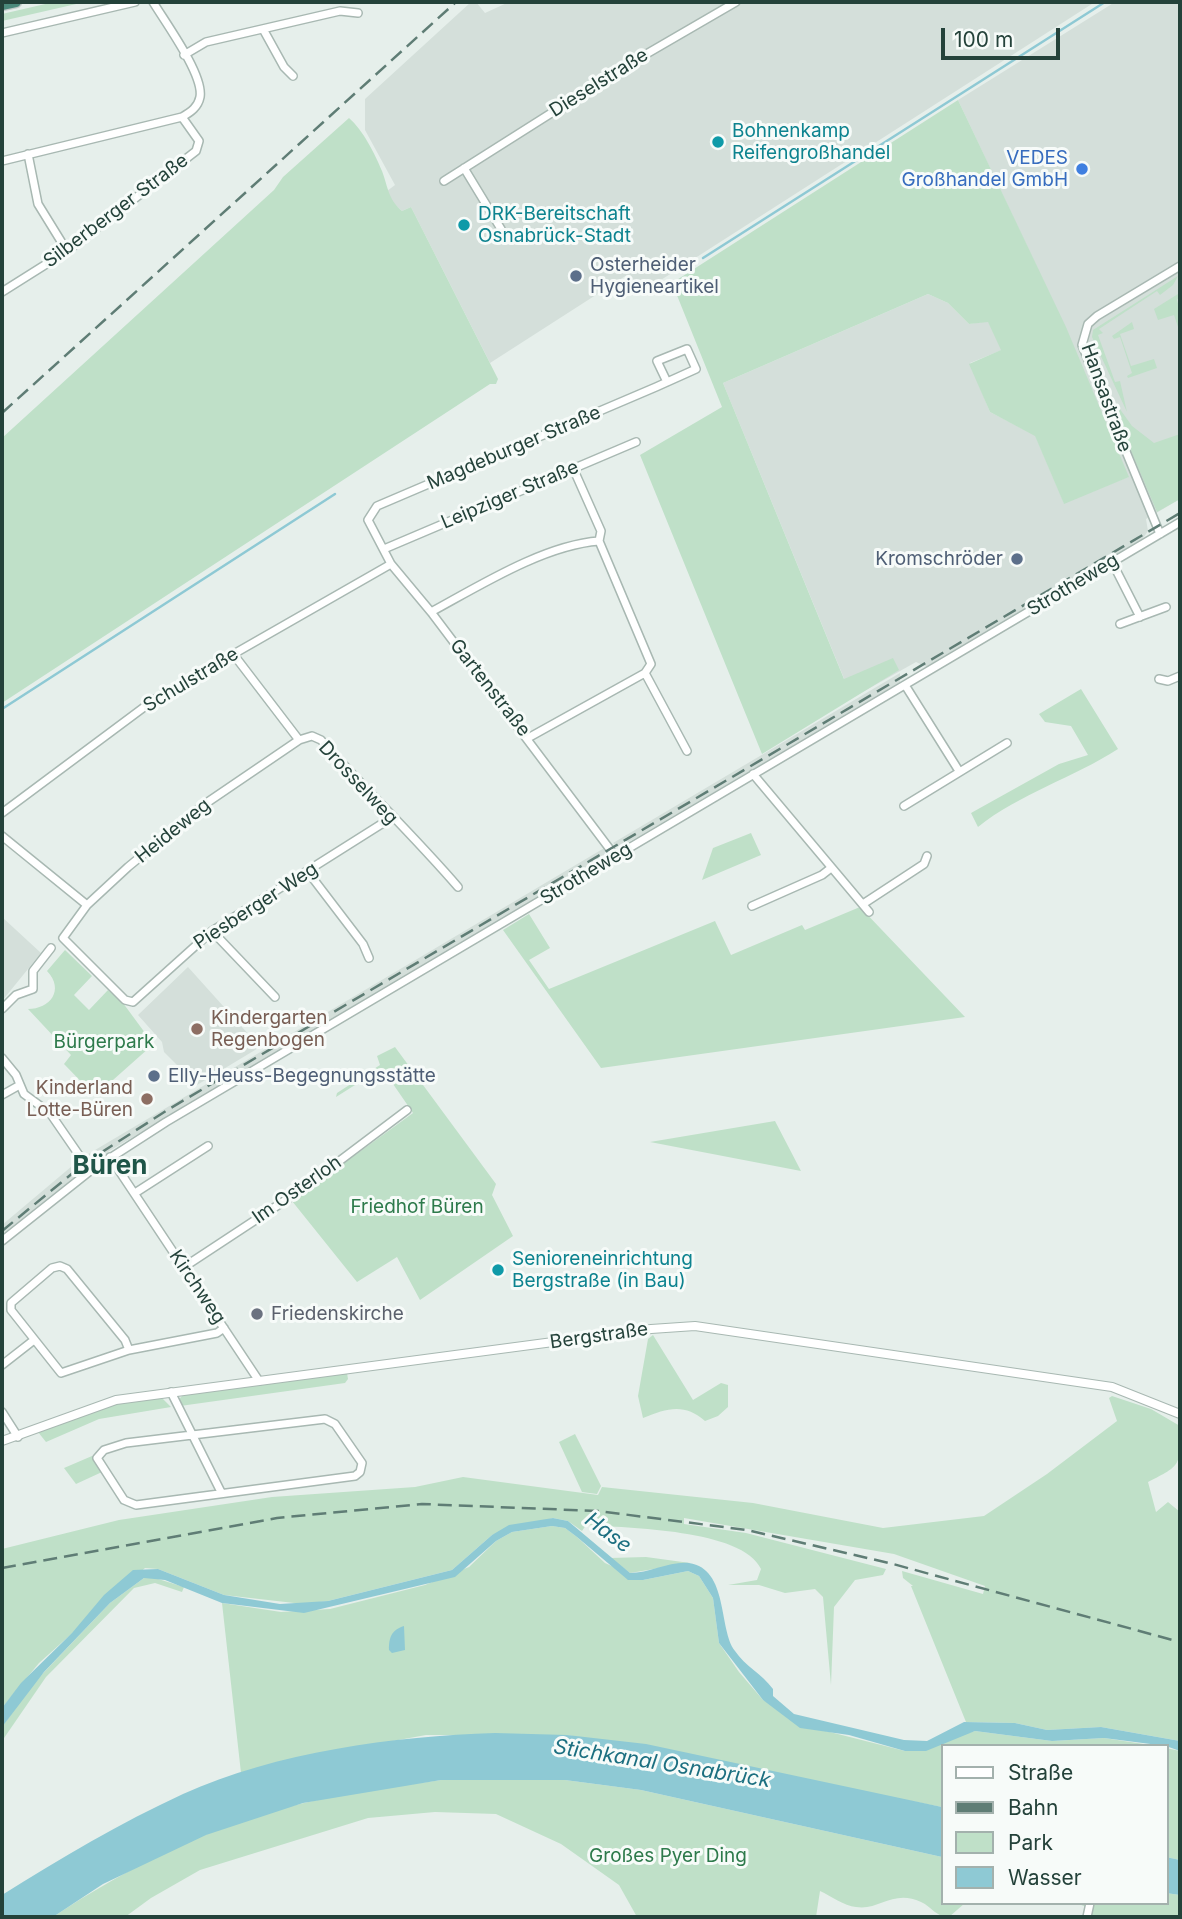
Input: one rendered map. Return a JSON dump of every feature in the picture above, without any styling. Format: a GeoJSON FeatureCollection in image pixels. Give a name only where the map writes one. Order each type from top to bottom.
{"type":"FeatureCollection","features":[{"type":"Feature","properties":{"kind":"highway"},"geometry":{"type":"LineString","coordinates":[[2,5],[16,2]]}},
{"type":"Feature","properties":{"kind":"street"},"geometry":{"type":"LineString","coordinates":[[2,33],[135,2]]}},
{"type":"Feature","properties":{"kind":"street"},"geometry":{"type":"LineString","coordinates":[[2,160],[182,117],[197,105],[200,87],[153,2]]}},
{"type":"Feature","properties":{"kind":"street","name":"Dieselstraße"},"geometry":{"type":"LineString","coordinates":[[444,181],[678,33],[736,2]]}},
{"type":"Feature","properties":{"kind":"street"},"geometry":{"type":"LineString","coordinates":[[184,55],[206,42],[340,11],[358,13]]}},
{"type":"Feature","properties":{"kind":"street"},"geometry":{"type":"LineString","coordinates":[[263,29],[284,67],[293,76]]}},
{"type":"Feature","properties":{"kind":"street","name":"Silberberger Straße"},"geometry":{"type":"LineString","coordinates":[[2,292],[67,251],[196,151],[199,141],[182,117]]}},
{"type":"Feature","properties":{"kind":"street"},"geometry":{"type":"LineString","coordinates":[[28,154],[38,204],[67,251]]}},
{"type":"Feature","properties":{"kind":"street"},"geometry":{"type":"LineString","coordinates":[[464,168],[501,229]]}},
{"type":"Feature","properties":{"kind":"street","name":"Hansastraße"},"geometry":{"type":"LineString","coordinates":[[1160,534],[1082,345],[1088,324],[1097,316],[1180,266]]}},
{"type":"Feature","properties":{"kind":"street","name":"Magdeburger Straße"},"geometry":{"type":"LineString","coordinates":[[368,520],[377,506],[667,382],[696,369],[687,349],[657,361],[667,382]]}},
{"type":"Feature","properties":{"kind":"street","name":"Leipziger Straße"},"geometry":{"type":"LineString","coordinates":[[384,549],[636,442]]}},
{"type":"Feature","properties":{"kind":"street"},"geometry":{"type":"LineString","coordinates":[[528,737],[645,673],[651,664],[651,658],[599,541],[601,531],[573,468]]}},
{"type":"Feature","properties":{"kind":"street","name":"Gartenstraße"},"geometry":{"type":"LineString","coordinates":[[368,520],[391,564],[528,737],[615,856]]}},
{"type":"Feature","properties":{"kind":"street","name":"Strotheweg"},"geometry":{"type":"LineString","coordinates":[[2,1241],[110,1157],[1180,522]]}},
{"type":"Feature","properties":{"kind":"street"},"geometry":{"type":"LineString","coordinates":[[431,612],[523,565],[587,542],[599,541]]}},
{"type":"Feature","properties":{"kind":"street"},"geometry":{"type":"LineString","coordinates":[[1112,562],[1140,617]]}},
{"type":"Feature","properties":{"kind":"street","name":"Schulstraße"},"geometry":{"type":"LineString","coordinates":[[2,813],[155,699],[391,564]]}},
{"type":"Feature","properties":{"kind":"street"},"geometry":{"type":"LineString","coordinates":[[1120,624],[1166,607]]}},
{"type":"Feature","properties":{"kind":"street","name":"Drosselweg"},"geometry":{"type":"LineString","coordinates":[[234,655],[299,740],[312,736],[320,740],[416,844],[425,848],[458,887]]}},
{"type":"Feature","properties":{"kind":"street"},"geometry":{"type":"LineString","coordinates":[[645,673],[687,751]]}},
{"type":"Feature","properties":{"kind":"street"},"geometry":{"type":"LineString","coordinates":[[1159,679],[1168,681],[1180,676]]}},
{"type":"Feature","properties":{"kind":"street"},"geometry":{"type":"LineString","coordinates":[[905,685],[960,771]]}},
{"type":"Feature","properties":{"kind":"street","name":"Heideweg"},"geometry":{"type":"LineString","coordinates":[[129,1003],[62,938],[87,905],[200,807],[299,740]]}},
{"type":"Feature","properties":{"kind":"street"},"geometry":{"type":"LineString","coordinates":[[904,806],[1007,743]]}},
{"type":"Feature","properties":{"kind":"street"},"geometry":{"type":"LineString","coordinates":[[753,774],[869,912]]}},
{"type":"Feature","properties":{"kind":"street","name":"Piesberger Weg"},"geometry":{"type":"LineString","coordinates":[[129,1003],[137,1000],[212,931],[391,818]]}},
{"type":"Feature","properties":{"kind":"street"},"geometry":{"type":"LineString","coordinates":[[2,836],[87,905]]}},
{"type":"Feature","properties":{"kind":"street"},"geometry":{"type":"LineString","coordinates":[[863,904],[924,864],[927,856]]}},
{"type":"Feature","properties":{"kind":"street"},"geometry":{"type":"LineString","coordinates":[[752,906],[822,875],[831,868]]}},
{"type":"Feature","properties":{"kind":"street"},"geometry":{"type":"LineString","coordinates":[[307,872],[363,944],[369,958]]}},
{"type":"Feature","properties":{"kind":"street"},"geometry":{"type":"LineString","coordinates":[[212,931],[275,997]]}},
{"type":"Feature","properties":{"kind":"street"},"geometry":{"type":"LineString","coordinates":[[2,1009],[16,995],[33,989],[33,971],[51,948]]}},
{"type":"Feature","properties":{"kind":"street"},"geometry":{"type":"LineString","coordinates":[[2,1058],[16,1075],[18,1086],[50,1113],[90,1171]]}},
{"type":"Feature","properties":{"kind":"street"},"geometry":{"type":"LineString","coordinates":[[2,1095],[18,1086]]}},
{"type":"Feature","properties":{"kind":"street","name":"Im Osterloh"},"geometry":{"type":"LineString","coordinates":[[184,1267],[301,1190],[407,1110]]}},
{"type":"Feature","properties":{"kind":"street"},"geometry":{"type":"LineString","coordinates":[[135,1193],[208,1146]]}},
{"type":"Feature","properties":{"kind":"street","name":"Kirchweg"},"geometry":{"type":"LineString","coordinates":[[110,1157],[259,1381]]}},
{"type":"Feature","properties":{"kind":"street"},"geometry":{"type":"LineString","coordinates":[[129,1350],[125,1340],[75,1279],[60,1266],[52,1268],[11,1303],[10,1311],[61,1373],[129,1350],[217,1333],[225,1328]]}},
{"type":"Feature","properties":{"kind":"street","name":"Bergstraße"},"geometry":{"type":"LineString","coordinates":[[2,1441],[93,1406],[171,1392],[651,1329],[712,1327],[1112,1387],[1180,1414]]}},
{"type":"Feature","properties":{"kind":"street"},"geometry":{"type":"LineString","coordinates":[[2,1365],[34,1339]]}},
{"type":"Feature","properties":{"kind":"street"},"geometry":{"type":"LineString","coordinates":[[171,1392],[221,1492]]}},
{"type":"Feature","properties":{"kind":"street"},"geometry":{"type":"LineString","coordinates":[[2,1412],[18,1437]]}},
{"type":"Feature","properties":{"kind":"street"},"geometry":{"type":"LineString","coordinates":[[331,1420],[362,1462],[360,1472],[355,1476],[130,1504],[97,1458],[104,1450],[116,1445],[191,1436],[331,1420]]}},
{"type":"Feature","properties":{"kind":"street","name":"Bergstraße"},"geometry":{"type":"LineString","coordinates":[[2,1447],[18,1437]]}},
{"type":"Feature","properties":{"kind":"street"},"geometry":{"type":"LineString","coordinates":[[1087,1917],[1090,1905]]}},
{"type":"Feature","properties":{"kind":"shaded area"},"geometry":{"type":"Polygon","coordinates":[[[471,2],[476,2],[485,13],[509,2],[1095,2],[639,294],[627,275],[490,363],[411,207],[402,211],[393,203],[387,191],[395,185],[365,130],[365,99],[471,2]]]}},
{"type":"Feature","properties":{"kind":"shaded area"},"geometry":{"type":"Polygon","coordinates":[[[1115,2],[1180,2],[1180,499],[1146,519],[1148,531],[1141,541],[927,667],[916,662],[852,698],[723,383],[928,294],[948,303],[969,324],[988,321],[1002,350],[970,363],[990,412],[1035,435],[1064,503],[1128,477],[1065,327],[958,100],[1115,2]]]}},
{"type":"Feature","properties":{"kind":"shaded area"},"geometry":{"type":"Polygon","coordinates":[[[900,673],[900,683],[638,837],[618,847],[613,843],[900,673]]]}},
{"type":"Feature","properties":{"kind":"shaded area"},"geometry":{"type":"Polygon","coordinates":[[[606,847],[604,857],[496,923],[94,1160],[85,1156],[606,847]]]}},
{"type":"Feature","properties":{"kind":"shaded area"},"geometry":{"type":"Polygon","coordinates":[[[2,917],[41,953],[2,1001],[2,917]]]}},
{"type":"Feature","properties":{"kind":"shaded area","name":"Kindergarten Regenbogen"},"geometry":{"type":"Polygon","coordinates":[[[188,967],[260,1047],[197,1085],[164,1052],[162,1042],[138,1015],[188,967]]]}},
{"type":"Feature","properties":{"kind":"shaded area"},"geometry":{"type":"Polygon","coordinates":[[[78,1161],[78,1174],[2,1236],[2,1225],[78,1161]]]}},
{"type":"Feature","properties":{"kind":"green space"},"geometry":{"type":"Polygon","coordinates":[[[54,2],[85,2],[2,21],[2,14],[54,2]]]}},
{"type":"Feature","properties":{"kind":"green space"},"geometry":{"type":"Polygon","coordinates":[[[958,100],[1066,327],[1129,477],[1064,504],[1035,436],[990,412],[969,364],[1001,350],[988,322],[969,324],[948,303],[928,294],[723,383],[844,679],[893,658],[899,670],[762,754],[640,455],[722,407],[672,283],[958,100]]]}},
{"type":"Feature","properties":{"kind":"green space"},"geometry":{"type":"Polygon","coordinates":[[[349,118],[372,150],[394,202],[402,211],[411,207],[498,379],[496,384],[490,384],[2,703],[2,438],[349,118]]]}},
{"type":"Feature","properties":{"kind":"green space"},"geometry":{"type":"Polygon","coordinates":[[[1178,276],[1173,285],[1160,295],[1157,291],[1099,329],[1103,333],[1098,335],[1115,382],[1120,381],[1127,412],[1092,337],[1093,330],[1178,276]]]}},
{"type":"Feature","properties":{"kind":"green space"},"geometry":{"type":"Polygon","coordinates":[[[1178,294],[1180,333],[1174,315],[1158,320],[1154,309],[1178,294]]]}},
{"type":"Feature","properties":{"kind":"green space"},"geometry":{"type":"Polygon","coordinates":[[[1132,322],[1134,329],[1120,334],[1131,366],[1154,359],[1157,368],[1128,378],[1132,373],[1120,337],[1114,339],[1112,336],[1132,322]]]}},
{"type":"Feature","properties":{"kind":"green space"},"geometry":{"type":"Polygon","coordinates":[[[1117,405],[1132,426],[1154,443],[1180,434],[1180,499],[1157,512],[1120,425],[1117,405]]]}},
{"type":"Feature","properties":{"kind":"green space"},"geometry":{"type":"Polygon","coordinates":[[[1081,689],[1118,749],[1028,795],[978,827],[971,813],[1059,764],[1088,755],[1071,726],[1045,722],[1039,714],[1081,689]]]}},
{"type":"Feature","properties":{"kind":"green space"},"geometry":{"type":"Polygon","coordinates":[[[751,833],[761,855],[702,880],[713,848],[751,833]]]}},
{"type":"Feature","properties":{"kind":"green space"},"geometry":{"type":"Polygon","coordinates":[[[860,907],[965,1017],[601,1068],[503,930],[529,914],[550,948],[529,960],[549,989],[715,921],[731,955],[802,925],[805,930],[860,907]]]}},
{"type":"Feature","properties":{"kind":"green space","name":"Bürgerpark"},"geometry":{"type":"Polygon","coordinates":[[[65,950],[92,976],[74,995],[89,1010],[108,990],[123,1003],[151,1041],[149,1048],[95,1096],[64,1064],[71,1055],[28,1009],[43,1006],[53,997],[55,985],[47,971],[65,950]]]}},
{"type":"Feature","properties":{"kind":"green space","name":"Friedhof Büren"},"geometry":{"type":"Polygon","coordinates":[[[395,1047],[496,1184],[492,1195],[513,1236],[420,1300],[397,1257],[357,1282],[292,1201],[413,1113],[382,1068],[336,1097],[337,1093],[380,1065],[377,1056],[395,1047]]]}},
{"type":"Feature","properties":{"kind":"green space"},"geometry":{"type":"Polygon","coordinates":[[[775,1121],[801,1171],[650,1142],[775,1121]]]}},
{"type":"Feature","properties":{"kind":"green space"},"geometry":{"type":"Polygon","coordinates":[[[653,1335],[693,1400],[721,1383],[728,1385],[728,1407],[718,1416],[705,1421],[698,1415],[676,1409],[643,1418],[638,1396],[648,1339],[653,1335]]]}},
{"type":"Feature","properties":{"kind":"green space"},"geometry":{"type":"Polygon","coordinates":[[[347,1373],[348,1379],[345,1383],[180,1406],[178,1400],[184,1394],[347,1373]]]}},
{"type":"Feature","properties":{"kind":"green space"},"geometry":{"type":"Polygon","coordinates":[[[1112,1396],[1151,1409],[1180,1426],[1177,1463],[1148,1482],[1156,1512],[1168,1502],[1180,1512],[1180,1741],[1101,1727],[1047,1730],[1015,1723],[966,1722],[913,1586],[903,1578],[902,1571],[983,1594],[985,1586],[894,1554],[684,1518],[684,1524],[746,1533],[886,1569],[883,1575],[855,1580],[834,1607],[831,1685],[823,1597],[815,1589],[785,1593],[759,1585],[728,1585],[757,1580],[761,1569],[750,1556],[709,1538],[655,1530],[586,1525],[582,1531],[568,1521],[553,1518],[492,1535],[452,1570],[328,1601],[303,1604],[224,1595],[158,1569],[145,1568],[39,1663],[2,1708],[2,1549],[119,1520],[272,1497],[415,1487],[463,1477],[598,1495],[602,1487],[753,1503],[883,1528],[984,1516],[1047,1474],[1117,1421],[1109,1398],[1112,1396]]]}},
{"type":"Feature","properties":{"kind":"green space"},"geometry":{"type":"Polygon","coordinates":[[[161,1397],[171,1407],[99,1419],[46,1442],[38,1432],[117,1403],[161,1397]]]}},
{"type":"Feature","properties":{"kind":"green space"},"geometry":{"type":"Polygon","coordinates":[[[575,1434],[601,1486],[597,1494],[582,1492],[559,1442],[575,1434]]]}},
{"type":"Feature","properties":{"kind":"green space"},"geometry":{"type":"Polygon","coordinates":[[[92,1456],[102,1472],[76,1484],[64,1468],[92,1456]]]}},
{"type":"Feature","properties":{"kind":"green space"},"geometry":{"type":"Polygon","coordinates":[[[552,1526],[565,1528],[605,1563],[643,1580],[688,1571],[699,1576],[713,1598],[719,1643],[739,1672],[763,1700],[826,1731],[905,1751],[975,1731],[1052,1741],[1104,1738],[1144,1744],[940,1744],[940,1807],[567,1735],[426,1735],[283,1761],[241,1773],[222,1603],[281,1612],[330,1609],[425,1585],[469,1567],[496,1541],[512,1532],[552,1526]]]}},
{"type":"Feature","properties":{"kind":"green space"},"geometry":{"type":"Polygon","coordinates":[[[646,1557],[690,1563],[630,1573],[610,1558],[646,1557]]]}},
{"type":"Feature","properties":{"kind":"green space"},"geometry":{"type":"Polygon","coordinates":[[[144,1578],[155,1578],[184,1587],[182,1592],[155,1583],[134,1588],[46,1677],[2,1741],[2,1727],[29,1688],[110,1603],[144,1578]]]}},
{"type":"Feature","properties":{"kind":"green space"},"geometry":{"type":"Polygon","coordinates":[[[1168,1748],[1180,1751],[1180,1860],[1168,1857],[1168,1748]]]}},
{"type":"Feature","properties":{"kind":"green space","name":"Großes Pyer Ding"},"geometry":{"type":"Polygon","coordinates":[[[441,1780],[565,1780],[641,1790],[940,1857],[940,1905],[963,1905],[949,1917],[911,1899],[894,1899],[872,1906],[856,1907],[820,1891],[816,1917],[637,1917],[619,1885],[561,1844],[496,1814],[435,1812],[368,1818],[200,1870],[151,1898],[125,1917],[53,1917],[142,1864],[205,1835],[271,1812],[372,1790],[441,1780]]]}},
{"type":"Feature","properties":{"kind":"green space"},"geometry":{"type":"Polygon","coordinates":[[[1168,1893],[1180,1895],[1180,1917],[1087,1917],[1089,1908],[1081,1905],[1168,1905],[1168,1893]]]}},
{"type":"Feature","properties":{"kind":"water"},"geometry":{"type":"Polygon","coordinates":[[[553,1518],[568,1521],[630,1573],[682,1563],[702,1568],[711,1576],[717,1588],[726,1629],[735,1651],[769,1684],[773,1689],[773,1696],[794,1714],[904,1740],[927,1741],[964,1722],[1015,1723],[1047,1730],[1101,1727],[1180,1741],[1180,1751],[1168,1747],[1168,1744],[1104,1738],[1052,1741],[975,1731],[926,1751],[905,1751],[849,1735],[800,1728],[763,1700],[719,1643],[713,1598],[699,1576],[688,1571],[643,1580],[628,1580],[565,1528],[552,1526],[512,1532],[496,1541],[455,1577],[304,1613],[222,1603],[165,1580],[144,1578],[110,1603],[44,1672],[2,1727],[2,1708],[21,1683],[72,1633],[104,1595],[133,1570],[158,1569],[224,1595],[280,1604],[328,1601],[452,1570],[492,1535],[509,1525],[553,1518]]]}},
{"type":"Feature","properties":{"kind":"water"},"geometry":{"type":"Polygon","coordinates":[[[404,1626],[405,1650],[392,1653],[389,1650],[392,1635],[404,1626]]]}},
{"type":"Feature","properties":{"kind":"water","name":"Stichkanal Osnabrück"},"geometry":{"type":"Polygon","coordinates":[[[456,1735],[567,1735],[646,1744],[940,1807],[940,1857],[641,1790],[565,1780],[441,1780],[303,1803],[206,1835],[103,1884],[53,1917],[2,1917],[2,1895],[114,1829],[219,1779],[296,1757],[336,1749],[456,1735]]]}},
{"type":"Feature","properties":{"kind":"water"},"geometry":{"type":"Polygon","coordinates":[[[1168,1857],[1180,1860],[1180,1895],[1168,1893],[1168,1857]]]}},
{"type":"Feature","properties":{"kind":"waterway"},"geometry":{"type":"LineString","coordinates":[[703,258],[1105,2]]}},
{"type":"Feature","properties":{"kind":"waterway"},"geometry":{"type":"LineString","coordinates":[[2,709],[335,494]]}},
{"type":"Feature","properties":{"kind":"railway"},"geometry":{"type":"LineString","coordinates":[[2,413],[456,2]]}},
{"type":"Feature","properties":{"kind":"railway"},"geometry":{"type":"LineString","coordinates":[[2,1231],[85,1163],[169,1109],[1180,513]]}},
{"type":"Feature","properties":{"kind":"railway"},"geometry":{"type":"LineString","coordinates":[[2,1568],[277,1518],[422,1504],[598,1511],[747,1530],[893,1564],[1180,1642]]}},
{"type":"Feature","properties":{"kind":"place","name":"Bohnenkamp Reifengroßhandel"},"geometry":{"type":"Point","coordinates":[718,142]}},
{"type":"Feature","properties":{"kind":"place","name":"VEDES Großhandel GmbH"},"geometry":{"type":"Point","coordinates":[1082,169]}},
{"type":"Feature","properties":{"kind":"place","name":"DRK-Bereitschaft Osnabrück-Stadt"},"geometry":{"type":"Point","coordinates":[464,225]}},
{"type":"Feature","properties":{"kind":"place","name":"Osterheider Hygieneartikel"},"geometry":{"type":"Point","coordinates":[576,276]}},
{"type":"Feature","properties":{"kind":"place","name":"Kromschröder"},"geometry":{"type":"Point","coordinates":[1017,559]}},
{"type":"Feature","properties":{"kind":"place","name":"Kindergarten Regenbogen"},"geometry":{"type":"Point","coordinates":[197,1029]}},
{"type":"Feature","properties":{"kind":"place","name":"Elly-Heuss-Begegnungsstätte"},"geometry":{"type":"Point","coordinates":[154,1076]}},
{"type":"Feature","properties":{"kind":"place","name":"Kinderland Lotte-Büren"},"geometry":{"type":"Point","coordinates":[147,1099]}},
{"type":"Feature","properties":{"kind":"place","name":"Senioreneinrichtung Bergstraße (in Bau)"},"geometry":{"type":"Point","coordinates":[498,1270]}},
{"type":"Feature","properties":{"kind":"place","name":"Friedenskirche"},"geometry":{"type":"Point","coordinates":[257,1314]}},
{"type":"Feature","properties":{"kind":"district","name":"Büren"},"geometry":{"type":"Point","coordinates":[110,1166]}},
{"type":"Feature","properties":{"kind":"water label","name":"Hase"},"geometry":{"type":"Point","coordinates":[608,1533]}}]}
